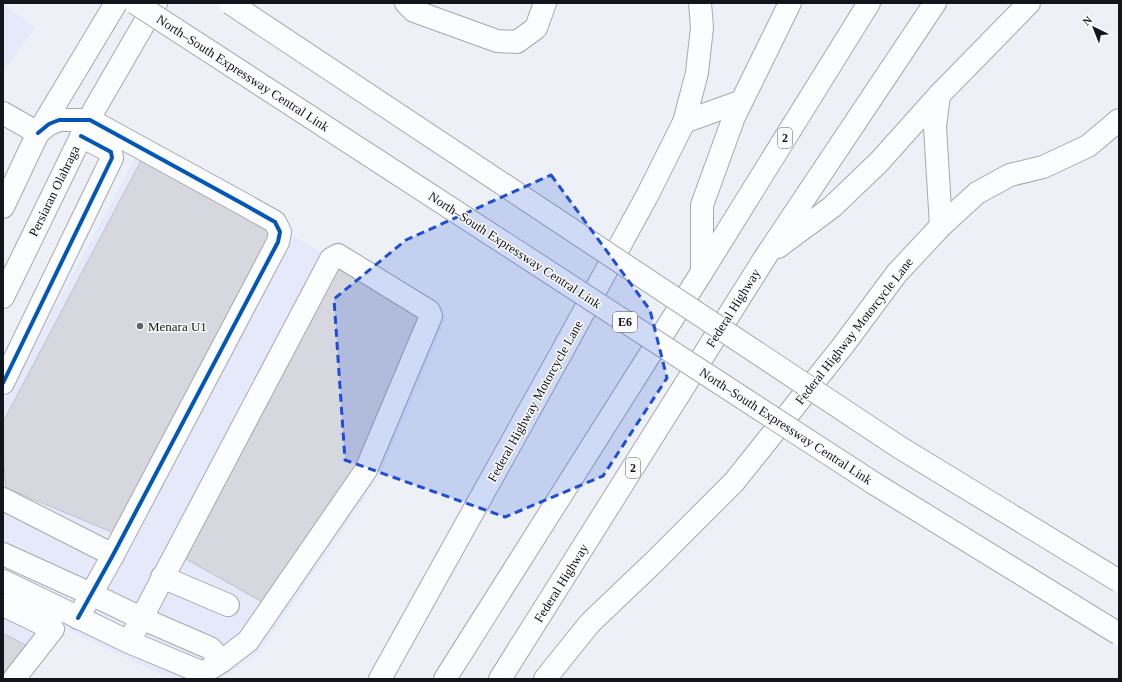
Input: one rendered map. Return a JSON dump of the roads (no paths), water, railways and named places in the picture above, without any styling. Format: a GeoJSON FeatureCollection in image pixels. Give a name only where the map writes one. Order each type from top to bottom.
{"type":"FeatureCollection","features":[{"type":"Feature","properties":{"kind":"main road"},"geometry":{"type":"LineString","coordinates":[[3,207],[38,133],[116,3]]}},
{"type":"Feature","properties":{"kind":"main road","name":"North–South Expressway Central Link"},"geometry":{"type":"LineString","coordinates":[[135,3],[875,484],[1119,634]]}},
{"type":"Feature","properties":{"kind":"main road","name":"Persiaran Olahraga"},"geometry":{"type":"LineString","coordinates":[[3,297],[94,110],[156,3]]}},
{"type":"Feature","properties":{"kind":"main road"},"geometry":{"type":"LineString","coordinates":[[230,3],[899,447],[1119,581]]}},
{"type":"Feature","properties":{"kind":"main road"},"geometry":{"type":"LineString","coordinates":[[406,3],[414,11],[497,41],[517,42],[536,28],[545,3]]}},
{"type":"Feature","properties":{"kind":"main road","name":"Federal Highway Motorcycle Lane"},"geometry":{"type":"LineString","coordinates":[[380,679],[564,348],[648,194],[684,122],[697,73],[702,27],[700,3]]}},
{"type":"Feature","properties":{"kind":"main road"},"geometry":{"type":"LineString","coordinates":[[702,272],[702,204],[734,117],[790,3]]}},
{"type":"Feature","properties":{"kind":"main road","name":"2"},"geometry":{"type":"LineString","coordinates":[[445,679],[702,272],[869,3]]}},
{"type":"Feature","properties":{"kind":"main road","name":"Federal Highway"},"geometry":{"type":"LineString","coordinates":[[500,679],[766,256],[935,3]]}},
{"type":"Feature","properties":{"kind":"main road"},"geometry":{"type":"LineString","coordinates":[[766,256],[832,207],[879,162],[939,95],[1027,5]]}},
{"type":"Feature","properties":{"kind":"main road"},"geometry":{"type":"LineString","coordinates":[[939,95],[935,127],[941,226]]}},
{"type":"Feature","properties":{"kind":"main road"},"geometry":{"type":"LineString","coordinates":[[684,122],[742,101]]}},
{"type":"Feature","properties":{"kind":"main road"},"geometry":{"type":"LineString","coordinates":[[4,117],[38,133]]}},
{"type":"Feature","properties":{"kind":"main road"},"geometry":{"type":"LineString","coordinates":[[38,133],[49,124],[59,120],[85,128],[257,212],[275,222],[280,232],[278,242],[113,555],[78,618]]}},
{"type":"Feature","properties":{"kind":"main road","name":"Federal Highway Motorcycle Lane"},"geometry":{"type":"LineString","coordinates":[[545,679],[590,623],[734,482],[842,347],[897,273],[941,226],[977,193],[1010,175],[1043,167],[1088,146],[1119,120]]}},
{"type":"Feature","properties":{"kind":"main road"},"geometry":{"type":"LineString","coordinates":[[3,383],[112,158],[111,152],[85,128]]}},
{"type":"Feature","properties":{"kind":"main road"},"geometry":{"type":"LineString","coordinates":[[3,581],[128,642],[203,673],[222,661],[248,641],[366,470],[431,316],[429,311],[338,255],[331,259],[128,642]]}},
{"type":"Feature","properties":{"kind":"main road"},"geometry":{"type":"LineString","coordinates":[[3,498],[113,555]]}},
{"type":"Feature","properties":{"kind":"main road"},"geometry":{"type":"LineString","coordinates":[[3,554],[141,618],[210,648],[222,661]]}},
{"type":"Feature","properties":{"kind":"main road"},"geometry":{"type":"LineString","coordinates":[[162,577],[228,605]]}},
{"type":"Feature","properties":{"kind":"main road"},"geometry":{"type":"LineString","coordinates":[[3,605],[53,629],[14,679]]}},
{"type":"Feature","properties":{"kind":"place","name":"Menara U1"},"geometry":{"type":"Point","coordinates":[140,326]}}]}
